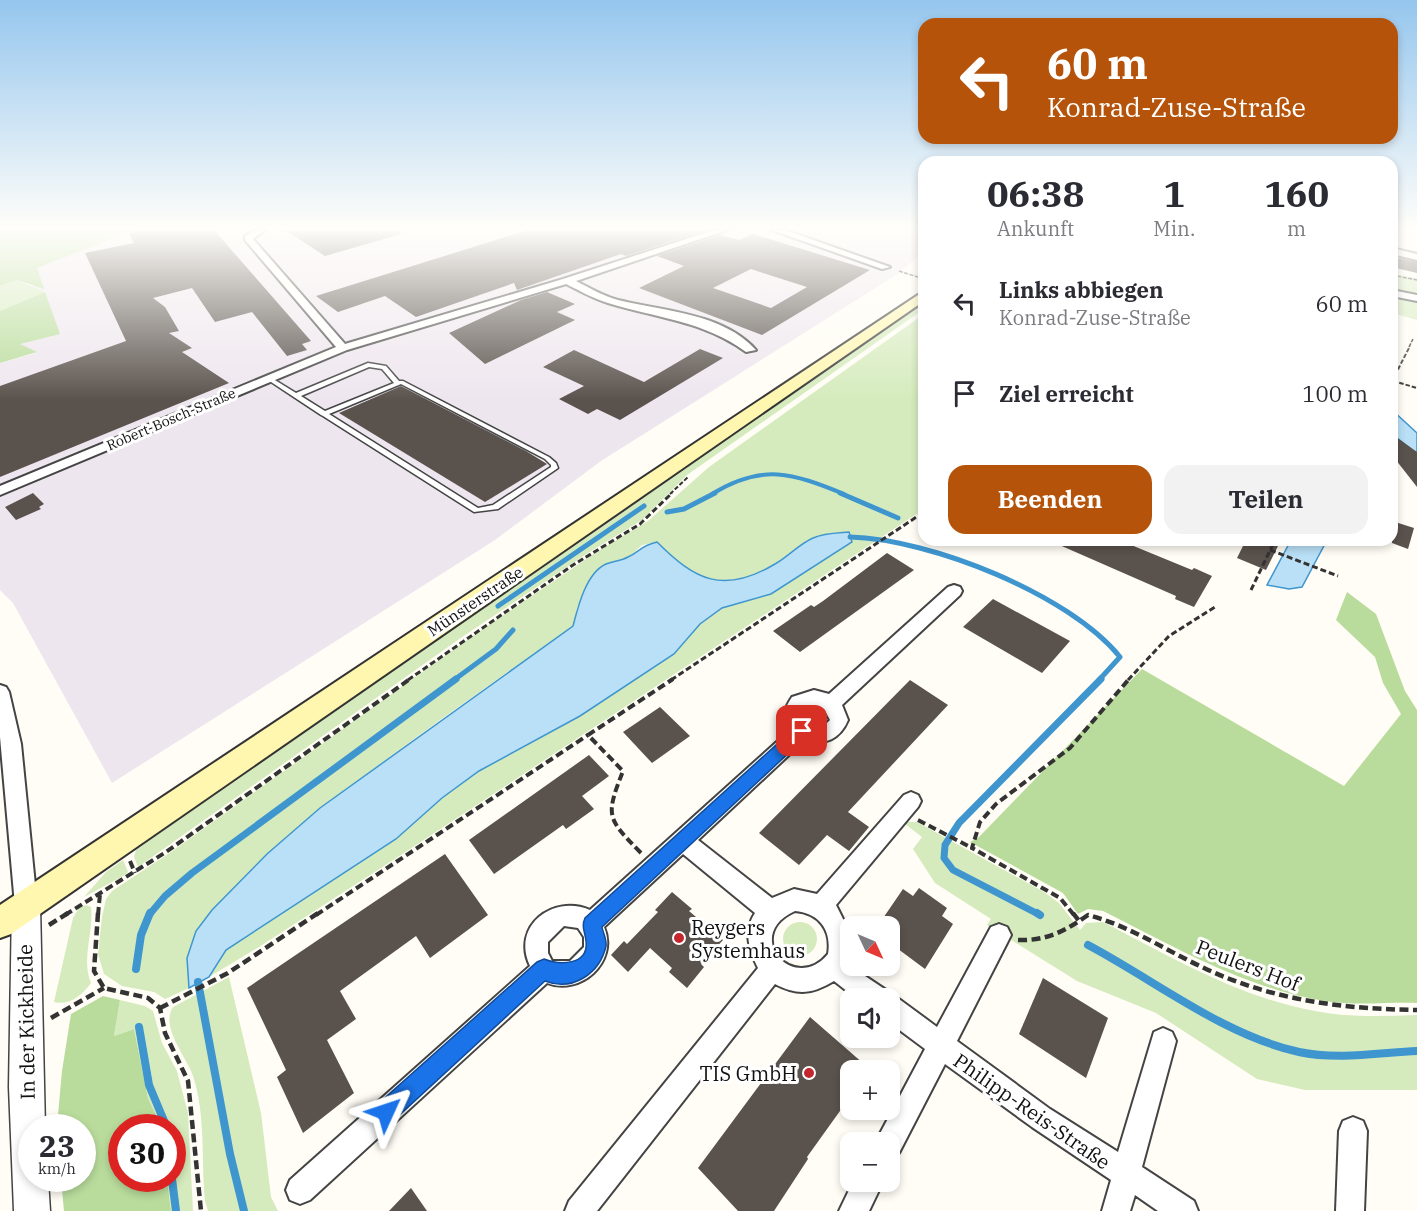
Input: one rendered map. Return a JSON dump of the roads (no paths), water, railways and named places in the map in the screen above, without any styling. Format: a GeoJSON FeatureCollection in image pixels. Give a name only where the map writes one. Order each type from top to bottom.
{"type":"FeatureCollection","features":[{"type":"Feature","properties":{"kind":"main road","name":"Münsterstraße"},"geometry":{"type":"LineString","coordinates":[[0,923],[918,299]]}},
{"type":"Feature","properties":{"kind":"street"},"geometry":{"type":"LineString","coordinates":[[290,287],[343,348]]}},
{"type":"Feature","properties":{"kind":"street","name":"Robert-Bosch-Straße"},"geometry":{"type":"LineString","coordinates":[[0,491],[343,348],[549,287]]}},
{"type":"Feature","properties":{"kind":"street"},"geometry":{"type":"LineString","coordinates":[[579,287],[616,303],[676,314],[736,338],[750,350]]}},
{"type":"Feature","properties":{"kind":"street"},"geometry":{"type":"LineString","coordinates":[[1398,294],[1417,298]]}},
{"type":"Feature","properties":{"kind":"street"},"geometry":{"type":"LineString","coordinates":[[832,703],[954,591]]}},
{"type":"Feature","properties":{"kind":"street"},"geometry":{"type":"LineString","coordinates":[[0,692],[11,744],[26,905]]}},
{"type":"Feature","properties":{"kind":"street"},"geometry":{"type":"LineString","coordinates":[[816,697],[832,703],[837,708],[839,720],[833,730],[819,735],[802,731],[793,719],[795,706],[800,701],[816,697]]}},
{"type":"Feature","properties":{"kind":"street"},"geometry":{"type":"LineString","coordinates":[[591,924],[802,731]]}},
{"type":"Feature","properties":{"kind":"street"},"geometry":{"type":"LineString","coordinates":[[820,907],[911,801]]}},
{"type":"Feature","properties":{"kind":"street"},"geometry":{"type":"LineString","coordinates":[[683,841],[769,910]]}},
{"type":"Feature","properties":{"kind":"street"},"geometry":{"type":"LineString","coordinates":[[794,900],[808,901],[820,907],[836,924],[840,934],[839,957],[824,976],[812,981],[798,981],[784,977],[772,969],[764,958],[759,945],[762,920],[769,910],[780,903],[794,900]]}},
{"type":"Feature","properties":{"kind":"street","name":"In der Kickheide"},"geometry":{"type":"LineString","coordinates":[[26,905],[25,1033],[32,1211]]}},
{"type":"Feature","properties":{"kind":"street"},"geometry":{"type":"LineString","coordinates":[[573,914],[583,917],[591,924],[597,944],[588,964],[571,974],[552,974],[544,969],[535,951],[537,939],[546,924],[561,915],[573,914]]}},
{"type":"Feature","properties":{"kind":"street","name":"Philipp-Reis-Straße"},"geometry":{"type":"LineString","coordinates":[[895,1132],[999,935]]}},
{"type":"Feature","properties":{"kind":"street"},"geometry":{"type":"LineString","coordinates":[[834,966],[863,988]]}},
{"type":"Feature","properties":{"kind":"street"},"geometry":{"type":"LineString","coordinates":[[300,1190],[544,969]]}},
{"type":"Feature","properties":{"kind":"street"},"geometry":{"type":"LineString","coordinates":[[579,1211],[772,969]]}},
{"type":"Feature","properties":{"kind":"street","name":"Philipp-Reis-Straße"},"geometry":{"type":"LineString","coordinates":[[900,1016],[1126,1175],[1184,1211]]}},
{"type":"Feature","properties":{"kind":"street","name":"Philipp-Reis-Straße"},"geometry":{"type":"LineString","coordinates":[[1116,1211],[1163,1041]]}},
{"type":"Feature","properties":{"kind":"street"},"geometry":{"type":"LineString","coordinates":[[1350,1211],[1353,1131]]}},
{"type":"Feature","properties":{"kind":"street"},"geometry":{"type":"LineString","coordinates":[[854,1211],[864,1192]]}},
{"type":"Feature","properties":{"kind":"lane"},"geometry":{"type":"LineString","coordinates":[[295,396],[369,365],[384,367],[398,382]]}},
{"type":"Feature","properties":{"kind":"lane"},"geometry":{"type":"LineString","coordinates":[[268,378],[323,414],[477,510],[495,507],[555,468],[547,458],[407,383],[398,382],[323,414]]}},
{"type":"Feature","properties":{"kind":"water"},"geometry":{"type":"Polygon","coordinates":[[[1398,416],[1417,433],[1417,454],[1398,439],[1398,416]]]}},
{"type":"Feature","properties":{"kind":"water"},"geometry":{"type":"Polygon","coordinates":[[[849,532],[852,542],[771,594],[722,608],[700,624],[674,654],[580,716],[479,771],[442,798],[396,839],[226,950],[209,977],[189,988],[187,958],[196,931],[212,910],[267,854],[320,808],[573,626],[584,591],[599,568],[657,542],[684,566],[697,574],[725,581],[740,579],[757,574],[775,564],[813,538],[826,534],[849,532]]]}},
{"type":"Feature","properties":{"kind":"water"},"geometry":{"type":"Polygon","coordinates":[[[1288,546],[1324,546],[1302,587],[1289,589],[1267,585],[1288,546]]]}},
{"type":"Feature","properties":{"kind":"waterway"},"geometry":{"type":"LineString","coordinates":[[712,494],[747,478],[778,474],[809,481],[844,494]]}},
{"type":"Feature","properties":{"kind":"waterway"},"geometry":{"type":"LineString","coordinates":[[667,512],[684,509],[715,493]]}},
{"type":"Feature","properties":{"kind":"waterway"},"geometry":{"type":"LineString","coordinates":[[840,493],[898,518]]}},
{"type":"Feature","properties":{"kind":"waterway"},"geometry":{"type":"LineString","coordinates":[[498,606],[644,506]]}},
{"type":"Feature","properties":{"kind":"waterway"},"geometry":{"type":"LineString","coordinates":[[850,537],[882,540],[957,559],[996,574],[1068,612],[1097,634],[1120,657],[1099,680]]}},
{"type":"Feature","properties":{"kind":"waterway"},"geometry":{"type":"LineString","coordinates":[[454,680],[496,649],[513,630]]}},
{"type":"Feature","properties":{"kind":"waterway"},"geometry":{"type":"LineString","coordinates":[[149,915],[165,896],[192,873],[456,679]]}},
{"type":"Feature","properties":{"kind":"waterway"},"geometry":{"type":"LineString","coordinates":[[1037,913],[1040,915],[953,870],[944,858],[945,845],[959,823],[1101,679]]}},
{"type":"Feature","properties":{"kind":"waterway"},"geometry":{"type":"LineString","coordinates":[[136,969],[141,935],[149,915]]}},
{"type":"Feature","properties":{"kind":"waterway"},"geometry":{"type":"LineString","coordinates":[[1088,945],[1190,1006],[1271,1044],[1299,1052],[1328,1056],[1417,1051]]}},
{"type":"Feature","properties":{"kind":"waterway"},"geometry":{"type":"LineString","coordinates":[[198,982],[230,1154],[244,1211]]}},
{"type":"Feature","properties":{"kind":"waterway"},"geometry":{"type":"LineString","coordinates":[[139,1027],[149,1085],[161,1114]]}},
{"type":"Feature","properties":{"kind":"waterway"},"geometry":{"type":"LineString","coordinates":[[174,1192],[176,1211]]}},
{"type":"Feature","properties":{"kind":"place","name":"Reygers Systemhaus"},"geometry":{"type":"Point","coordinates":[679,938]}},
{"type":"Feature","properties":{"kind":"place","name":"TIS GmbH"},"geometry":{"type":"Point","coordinates":[809,1073]}}]}
